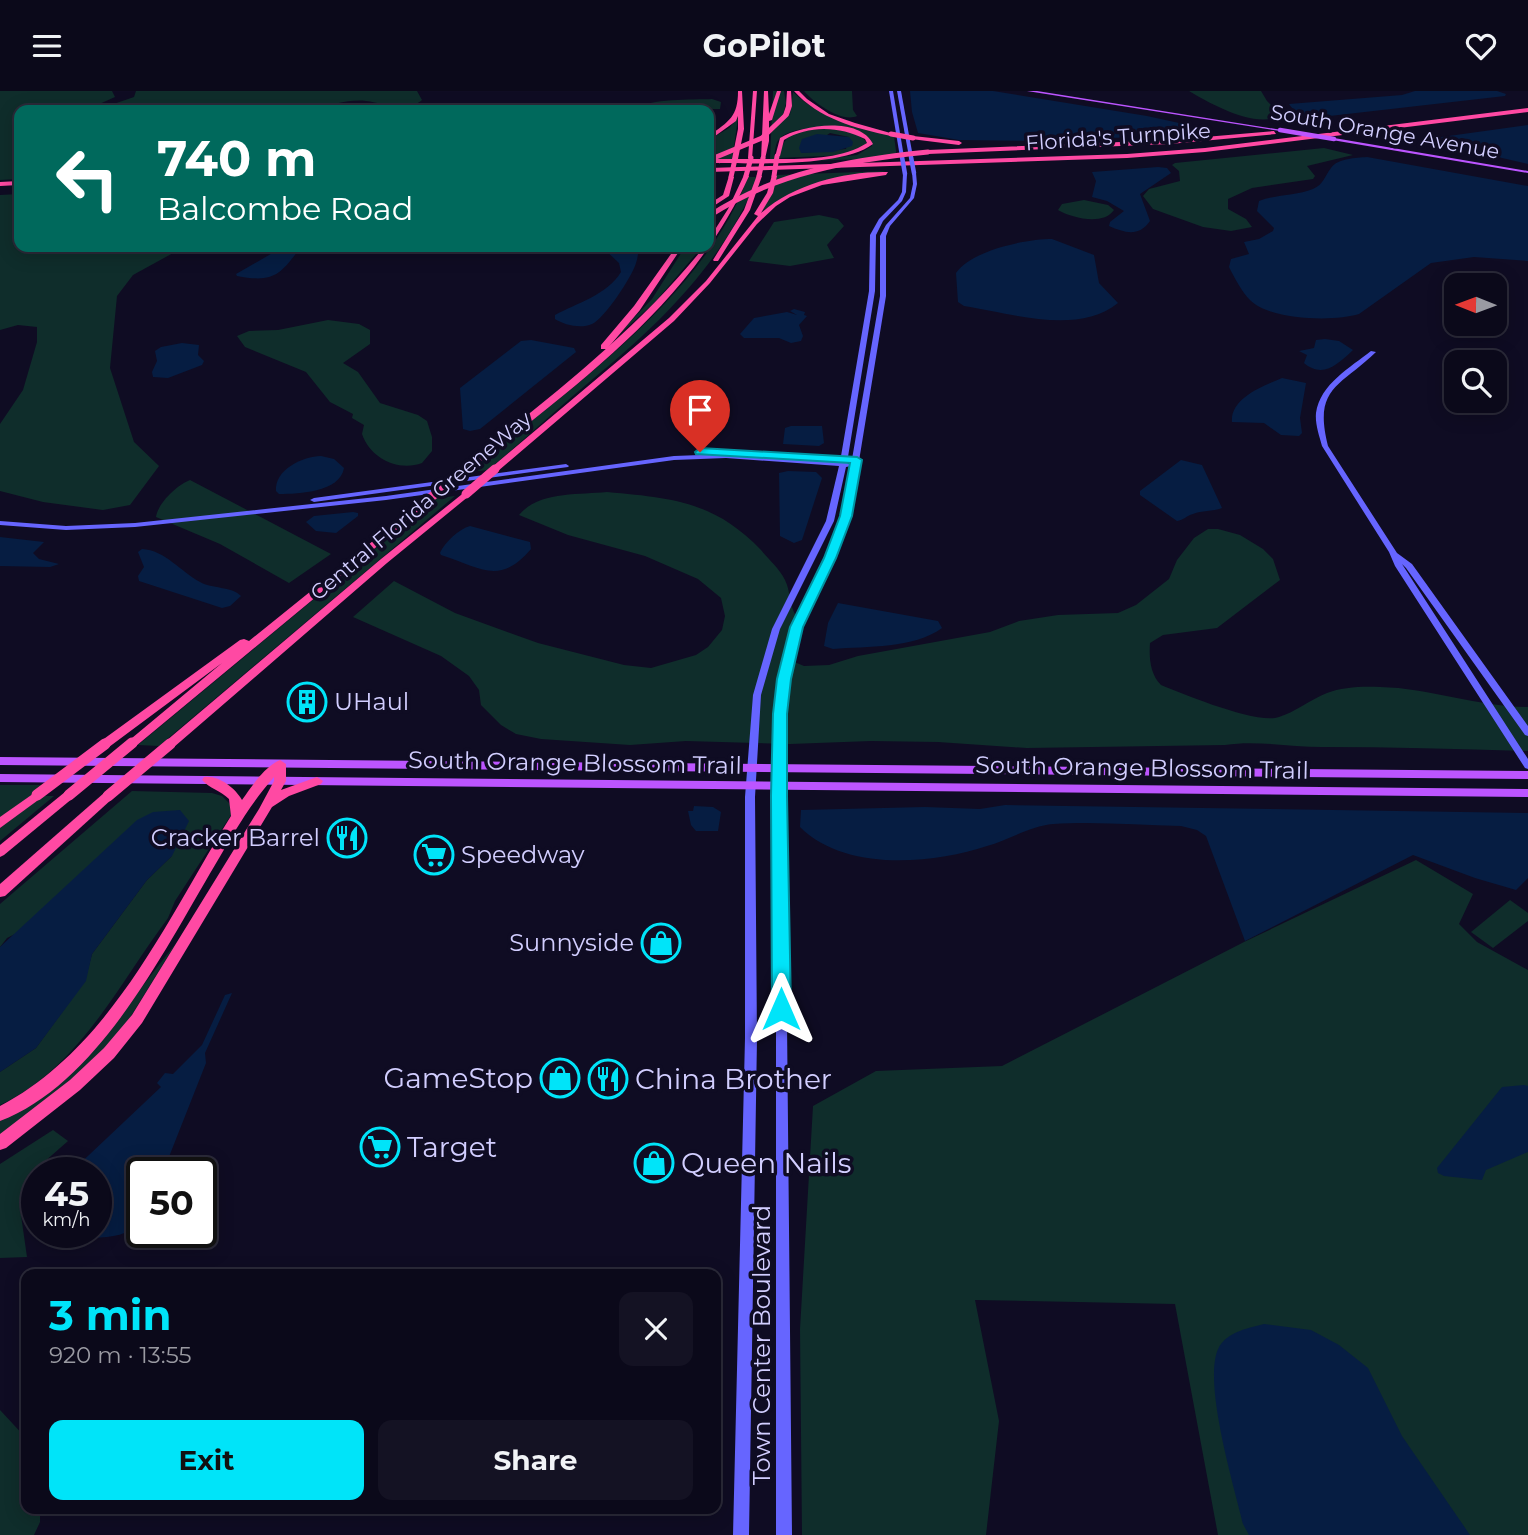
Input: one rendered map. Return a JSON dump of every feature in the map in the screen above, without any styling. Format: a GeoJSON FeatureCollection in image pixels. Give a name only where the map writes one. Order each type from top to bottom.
{"type":"FeatureCollection","features":[{"type":"Feature","properties":{"kind":"highway"},"geometry":{"type":"LineString","coordinates":[[714,134],[734,120],[740,91]]}},
{"type":"Feature","properties":{"kind":"highway"},"geometry":{"type":"LineString","coordinates":[[714,204],[726,196],[731,177],[741,128],[740,91]]}},
{"type":"Feature","properties":{"kind":"highway","name":"Central Florida GreeneWay"},"geometry":{"type":"LineString","coordinates":[[714,236],[731,209],[746,176],[751,158],[755,91]]}},
{"type":"Feature","properties":{"kind":"highway","name":"Central Florida GreeneWay"},"geometry":{"type":"LineString","coordinates":[[0,885],[606,376],[678,306],[713,265],[747,210],[763,158],[766,91]]}},
{"type":"Feature","properties":{"kind":"highway"},"geometry":{"type":"LineString","coordinates":[[766,127],[779,91]]}},
{"type":"Feature","properties":{"kind":"highway"},"geometry":{"type":"LineString","coordinates":[[714,164],[771,131],[786,115],[789,91]]}},
{"type":"Feature","properties":{"kind":"highway"},"geometry":{"type":"LineString","coordinates":[[796,91],[824,113],[891,134],[980,145],[1078,146]]}},
{"type":"Feature","properties":{"kind":"highway","name":"Florida's Turnpike"},"geometry":{"type":"LineString","coordinates":[[714,167],[1087,154],[1221,143],[1528,108]]}},
{"type":"Feature","properties":{"kind":"highway","name":"Florida's Turnpike"},"geometry":{"type":"LineString","coordinates":[[714,167],[1043,160],[1205,150],[1528,108]]}},
{"type":"Feature","properties":{"kind":"highway"},"geometry":{"type":"LineString","coordinates":[[714,167],[835,157],[860,152],[870,144],[863,136],[851,131],[809,129],[786,135],[780,142],[777,156],[774,176],[768,198],[728,258]]}},
{"type":"Feature","properties":{"kind":"highway"},"geometry":{"type":"LineString","coordinates":[[714,213],[745,194],[795,175],[869,158],[928,152],[1320,131]]}},
{"type":"Feature","properties":{"kind":"highway"},"geometry":{"type":"LineString","coordinates":[[606,376],[674,318],[765,213],[796,193],[852,177],[1205,150]]}},
{"type":"Feature","properties":{"kind":"highway"},"geometry":{"type":"LineString","coordinates":[[714,167],[939,169]]}},
{"type":"Feature","properties":{"kind":"highway"},"geometry":{"type":"LineString","coordinates":[[565,387],[603,348],[657,281],[676,252]]}},
{"type":"Feature","properties":{"kind":"highway","name":"Central Florida GreeneWay"},"geometry":{"type":"LineString","coordinates":[[0,852],[565,387],[649,314],[703,252]]}},
{"type":"Feature","properties":{"kind":"highway"},"geometry":{"type":"LineString","coordinates":[[657,281],[665,256]]}},
{"type":"Feature","properties":{"kind":"highway"},"geometry":{"type":"LineString","coordinates":[[0,823],[362,554]]}},
{"type":"Feature","properties":{"kind":"highway"},"geometry":{"type":"LineString","coordinates":[[0,1114],[55,1080],[94,1040],[166,934],[261,781],[280,764]]}},
{"type":"Feature","properties":{"kind":"highway"},"geometry":{"type":"LineString","coordinates":[[0,1143],[75,1086],[109,1053],[137,1019],[264,811],[280,781],[280,764]]}},
{"type":"Feature","properties":{"kind":"highway"},"geometry":{"type":"LineString","coordinates":[[208,780],[228,789],[237,800],[237,818]]}},
{"type":"Feature","properties":{"kind":"highway"},"geometry":{"type":"LineString","coordinates":[[264,811],[285,793],[317,781]]}},
{"type":"Feature","properties":{"kind":"highway"},"geometry":{"type":"LineString","coordinates":[[0,892],[108,796]]}},
{"type":"Feature","properties":{"kind":"main road","name":"Town Center Boulevard"},"geometry":{"type":"LineString","coordinates":[[741,1535],[751,1038],[751,785],[757,695],[763,666],[776,629],[824,538],[843,462],[872,291],[873,235],[881,220],[900,201],[904,193],[905,174],[891,91]]}},
{"type":"Feature","properties":{"kind":"main road","name":"Town Center Boulevard"},"geometry":{"type":"LineString","coordinates":[[784,1535],[780,714],[790,648],[805,606],[838,540],[846,516],[883,296],[883,236],[912,198],[915,184],[899,91]]}},
{"type":"Feature","properties":{"kind":"main road","name":"South Orange Avenue"},"geometry":{"type":"LineString","coordinates":[[1029,91],[1528,171]]}},
{"type":"Feature","properties":{"kind":"main road","name":"South Orange Avenue"},"geometry":{"type":"LineString","coordinates":[[1050,91],[1528,171]]}},
{"type":"Feature","properties":{"kind":"main road"},"geometry":{"type":"LineString","coordinates":[[1373,352],[1337,380],[1325,394],[1319,408],[1318,426],[1325,446],[1528,767]]}},
{"type":"Feature","properties":{"kind":"main road"},"geometry":{"type":"LineString","coordinates":[[0,523],[66,528],[119,526],[386,498],[674,458],[726,456],[856,463]]}},
{"type":"Feature","properties":{"kind":"main road"},"geometry":{"type":"LineString","coordinates":[[1393,552],[1409,566],[1528,733]]}},
{"type":"Feature","properties":{"kind":"main road","name":"South Orange Blossom Trail"},"geometry":{"type":"LineString","coordinates":[[0,761],[1528,775]]}},
{"type":"Feature","properties":{"kind":"main road","name":"South Orange Blossom Trail"},"geometry":{"type":"LineString","coordinates":[[0,778],[1528,793]]}},
{"type":"Feature","properties":{"kind":"green space"},"geometry":{"type":"Polygon","coordinates":[[[0,91],[112,91],[115,97],[97,105],[14,105],[14,179],[0,180],[0,91]]]}},
{"type":"Feature","properties":{"kind":"green space"},"geometry":{"type":"Polygon","coordinates":[[[136,91],[417,91],[422,100],[413,105],[353,101],[331,105],[111,105],[134,97],[136,91]]]}},
{"type":"Feature","properties":{"kind":"green space"},"geometry":{"type":"Polygon","coordinates":[[[773,91],[784,91],[786,103],[783,115],[790,115],[793,92],[828,115],[894,136],[897,158],[805,161],[857,155],[872,146],[871,140],[863,135],[839,129],[812,128],[788,133],[780,138],[774,159],[770,159],[773,91]]]}},
{"type":"Feature","properties":{"kind":"green space"},"geometry":{"type":"Polygon","coordinates":[[[804,91],[852,91],[853,110],[857,116],[844,117],[836,114],[814,101],[804,91]]]}},
{"type":"Feature","properties":{"kind":"green space"},"geometry":{"type":"Polygon","coordinates":[[[1189,91],[1261,91],[1281,115],[1271,119],[1247,117],[1221,108],[1189,91]]]}},
{"type":"Feature","properties":{"kind":"green space"},"geometry":{"type":"Polygon","coordinates":[[[712,99],[721,102],[720,109],[714,109],[714,105],[642,105],[661,101],[712,99]]]}},
{"type":"Feature","properties":{"kind":"green space"},"geometry":{"type":"Polygon","coordinates":[[[738,118],[732,160],[714,160],[714,137],[729,128],[738,118]]]}},
{"type":"Feature","properties":{"kind":"green space"},"geometry":{"type":"Polygon","coordinates":[[[826,129],[849,132],[867,143],[846,155],[779,158],[785,142],[795,133],[826,129]],[[830,133],[801,153],[846,149],[849,137],[830,133]]]}},
{"type":"Feature","properties":{"kind":"green space"},"geometry":{"type":"Polygon","coordinates":[[[1324,148],[1353,155],[1307,166],[1315,176],[1313,179],[1252,188],[1228,199],[1228,209],[1246,219],[1252,227],[1231,231],[1203,227],[1153,209],[1143,196],[1149,189],[1180,181],[1179,171],[1172,165],[1175,163],[1324,148]]]}},
{"type":"Feature","properties":{"kind":"green space"},"geometry":{"type":"Polygon","coordinates":[[[887,171],[835,179],[785,197],[762,211],[776,175],[887,171]]]}},
{"type":"Feature","properties":{"kind":"green space"},"geometry":{"type":"Polygon","coordinates":[[[748,177],[758,177],[728,236],[689,288],[667,312],[488,470],[468,472],[628,340],[665,303],[706,252],[714,252],[714,240],[727,221],[748,177]]]}},
{"type":"Feature","properties":{"kind":"green space"},"geometry":{"type":"Polygon","coordinates":[[[14,194],[14,252],[175,252],[133,275],[117,296],[110,368],[134,442],[159,466],[130,505],[103,510],[43,502],[0,491],[0,424],[23,390],[37,342],[37,327],[18,325],[0,330],[0,195],[14,194]]]}},
{"type":"Feature","properties":{"kind":"green space"},"geometry":{"type":"Polygon","coordinates":[[[1084,200],[1108,205],[1114,210],[1103,218],[1087,219],[1058,210],[1062,204],[1084,200]]]}},
{"type":"Feature","properties":{"kind":"green space"},"geometry":{"type":"Polygon","coordinates":[[[819,215],[838,219],[844,226],[827,245],[834,258],[790,266],[749,261],[774,222],[819,215]]]}},
{"type":"Feature","properties":{"kind":"green space"},"geometry":{"type":"Polygon","coordinates":[[[682,252],[698,252],[655,302],[611,342],[652,299],[682,252]]]}},
{"type":"Feature","properties":{"kind":"green space"},"geometry":{"type":"Polygon","coordinates":[[[328,320],[359,324],[370,330],[370,344],[343,363],[358,372],[380,403],[418,415],[427,421],[432,437],[432,451],[422,463],[404,466],[378,456],[366,443],[362,434],[364,425],[352,418],[353,414],[330,402],[306,372],[245,347],[237,336],[249,331],[278,330],[328,320]]]}},
{"type":"Feature","properties":{"kind":"green space"},"geometry":{"type":"Polygon","coordinates":[[[190,480],[331,554],[289,583],[220,544],[156,517],[160,506],[169,495],[190,480]]]}},
{"type":"Feature","properties":{"kind":"green space"},"geometry":{"type":"Polygon","coordinates":[[[607,492],[691,505],[726,521],[744,534],[785,580],[796,616],[790,653],[792,661],[804,666],[829,665],[858,656],[990,632],[1019,621],[1058,615],[1118,613],[1136,605],[1169,579],[1177,560],[1194,538],[1208,529],[1240,535],[1263,549],[1273,559],[1280,580],[1217,628],[1163,635],[1150,643],[1151,666],[1161,685],[1238,713],[1269,718],[1285,715],[1327,693],[1360,687],[1399,688],[1491,704],[1528,707],[1528,751],[1310,747],[1249,743],[1027,748],[871,741],[790,744],[686,741],[630,745],[541,739],[516,734],[501,725],[481,705],[479,690],[469,676],[441,656],[353,617],[394,581],[455,613],[538,643],[624,665],[651,668],[696,655],[708,647],[722,630],[725,616],[721,598],[698,579],[645,556],[568,535],[519,515],[527,507],[548,498],[607,492]]]}},
{"type":"Feature","properties":{"kind":"green space"},"geometry":{"type":"Polygon","coordinates":[[[455,496],[159,746],[138,745],[436,498],[455,496]]]}},
{"type":"Feature","properties":{"kind":"green space"},"geometry":{"type":"Polygon","coordinates":[[[0,785],[45,785],[0,818],[0,785]]]}},
{"type":"Feature","properties":{"kind":"green space"},"geometry":{"type":"Polygon","coordinates":[[[132,791],[212,793],[222,796],[230,804],[231,815],[175,901],[168,918],[95,1023],[53,1070],[0,1105],[0,1072],[36,1048],[85,981],[92,954],[147,880],[172,856],[7,938],[0,947],[0,904],[132,791]]]}},
{"type":"Feature","properties":{"kind":"green space"},"geometry":{"type":"Polygon","coordinates":[[[42,796],[54,796],[0,841],[0,828],[42,796]]]}},
{"type":"Feature","properties":{"kind":"green space"},"geometry":{"type":"Polygon","coordinates":[[[1416,860],[1473,894],[1459,924],[1477,942],[1528,970],[1528,1535],[1218,1535],[1175,1304],[975,1300],[999,1421],[986,1535],[802,1535],[800,1329],[813,1106],[876,1071],[1002,1066],[1244,942],[1416,860]]]}},
{"type":"Feature","properties":{"kind":"green space"},"geometry":{"type":"Polygon","coordinates":[[[1510,900],[1528,913],[1528,921],[1493,948],[1471,932],[1510,900]]]}},
{"type":"Feature","properties":{"kind":"green space"},"geometry":{"type":"Polygon","coordinates":[[[176,943],[126,1024],[85,1070],[0,1137],[0,1120],[138,992],[176,943]]]}},
{"type":"Feature","properties":{"kind":"green space"},"geometry":{"type":"Polygon","coordinates":[[[53,1130],[68,1141],[50,1157],[21,1157],[21,1248],[26,1248],[27,1257],[0,1258],[0,1164],[53,1130]]]}},
{"type":"Feature","properties":{"kind":"green space"},"geometry":{"type":"Polygon","coordinates":[[[0,1410],[21,1433],[21,1514],[40,1514],[40,1522],[34,1535],[0,1535],[0,1410]]]}},
{"type":"Feature","properties":{"kind":"water"},"geometry":{"type":"Polygon","coordinates":[[[910,91],[993,91],[1147,116],[1202,128],[1133,137],[1048,141],[959,140],[918,133],[910,91]]]}},
{"type":"Feature","properties":{"kind":"water"},"geometry":{"type":"Polygon","coordinates":[[[1415,91],[1497,91],[1506,94],[1312,118],[1298,116],[1289,104],[1402,95],[1415,91]]]}},
{"type":"Feature","properties":{"kind":"water"},"geometry":{"type":"Polygon","coordinates":[[[1528,125],[1528,164],[1424,140],[1427,139],[1528,125]]]}},
{"type":"Feature","properties":{"kind":"water"},"geometry":{"type":"Polygon","coordinates":[[[817,134],[849,137],[853,142],[852,146],[833,152],[801,153],[799,148],[802,139],[817,134]]]}},
{"type":"Feature","properties":{"kind":"water"},"geometry":{"type":"Polygon","coordinates":[[[1367,157],[1528,186],[1528,261],[1474,257],[1431,263],[1359,314],[1348,317],[1302,317],[1259,307],[1241,289],[1229,267],[1231,259],[1249,254],[1244,242],[1259,239],[1273,231],[1274,228],[1257,211],[1259,201],[1313,189],[1322,183],[1338,162],[1367,157]]]}},
{"type":"Feature","properties":{"kind":"water"},"geometry":{"type":"Polygon","coordinates":[[[1167,168],[1171,173],[1140,194],[1150,221],[1146,226],[1131,232],[1109,226],[1110,222],[1124,211],[1107,201],[1092,197],[1096,181],[1092,172],[1167,168]]]}},
{"type":"Feature","properties":{"kind":"water"},"geometry":{"type":"Polygon","coordinates":[[[1052,239],[1094,255],[1099,283],[1118,303],[1102,313],[1064,320],[1023,317],[964,306],[958,302],[956,273],[974,258],[1000,247],[1052,239]]]}},
{"type":"Feature","properties":{"kind":"water"},"geometry":{"type":"Polygon","coordinates":[[[274,252],[297,252],[275,275],[250,278],[236,274],[274,252]]]}},
{"type":"Feature","properties":{"kind":"water"},"geometry":{"type":"Polygon","coordinates":[[[607,252],[638,252],[636,263],[623,287],[597,321],[573,326],[555,319],[555,315],[608,287],[621,272],[619,263],[607,252]]]}},
{"type":"Feature","properties":{"kind":"water"},"geometry":{"type":"Polygon","coordinates":[[[794,309],[805,312],[804,315],[807,316],[799,325],[803,336],[801,341],[791,343],[779,338],[744,338],[740,334],[754,318],[787,312],[797,315],[790,311],[794,309]]]}},
{"type":"Feature","properties":{"kind":"water"},"geometry":{"type":"Polygon","coordinates":[[[531,340],[574,348],[576,352],[480,429],[463,429],[460,388],[521,341],[531,340]]]}},
{"type":"Feature","properties":{"kind":"water"},"geometry":{"type":"Polygon","coordinates":[[[1316,340],[1339,341],[1353,350],[1330,368],[1311,368],[1304,363],[1307,355],[1299,351],[1314,348],[1316,340]]]}},
{"type":"Feature","properties":{"kind":"water"},"geometry":{"type":"Polygon","coordinates":[[[182,343],[199,345],[198,355],[204,361],[202,365],[168,378],[153,377],[152,372],[157,361],[155,351],[161,347],[182,343]]]}},
{"type":"Feature","properties":{"kind":"water"},"geometry":{"type":"Polygon","coordinates":[[[1282,378],[1306,383],[1300,418],[1302,433],[1299,436],[1281,435],[1264,423],[1232,422],[1236,406],[1242,400],[1257,389],[1282,378]]]}},
{"type":"Feature","properties":{"kind":"water"},"geometry":{"type":"Polygon","coordinates":[[[822,426],[824,443],[819,446],[783,444],[785,428],[822,426]]]}},
{"type":"Feature","properties":{"kind":"water"},"geometry":{"type":"Polygon","coordinates":[[[321,456],[334,459],[344,468],[335,482],[307,492],[279,494],[276,491],[280,477],[291,466],[321,456]]]}},
{"type":"Feature","properties":{"kind":"water"},"geometry":{"type":"Polygon","coordinates":[[[1181,460],[1202,465],[1222,508],[1196,513],[1177,521],[1140,495],[1140,491],[1181,460]]]}},
{"type":"Feature","properties":{"kind":"water"},"geometry":{"type":"Polygon","coordinates":[[[816,472],[822,478],[802,540],[794,543],[780,536],[779,473],[816,472]]]}},
{"type":"Feature","properties":{"kind":"water"},"geometry":{"type":"Polygon","coordinates":[[[358,513],[358,516],[336,533],[316,531],[306,522],[314,516],[358,513]]]}},
{"type":"Feature","properties":{"kind":"water"},"geometry":{"type":"Polygon","coordinates":[[[470,526],[530,542],[531,549],[520,560],[499,571],[479,569],[441,555],[449,540],[470,526]]]}},
{"type":"Feature","properties":{"kind":"water"},"geometry":{"type":"Polygon","coordinates":[[[0,537],[44,542],[33,553],[39,559],[59,564],[50,567],[0,566],[0,537]]]}},
{"type":"Feature","properties":{"kind":"water"},"geometry":{"type":"Polygon","coordinates":[[[142,549],[158,553],[200,582],[241,596],[230,606],[222,608],[139,581],[138,576],[144,567],[138,552],[142,549]]]}},
{"type":"Feature","properties":{"kind":"water"},"geometry":{"type":"Polygon","coordinates":[[[838,603],[938,621],[942,628],[918,640],[904,643],[833,649],[824,646],[828,623],[838,603]]]}},
{"type":"Feature","properties":{"kind":"water"},"geometry":{"type":"Polygon","coordinates":[[[1005,805],[1528,813],[1528,878],[1516,890],[1413,855],[1245,941],[1206,836],[1197,830],[1181,826],[1053,824],[1036,827],[965,852],[916,860],[890,860],[864,858],[840,851],[819,841],[800,827],[801,810],[925,807],[980,809],[1005,805]]]}},
{"type":"Feature","properties":{"kind":"water"},"geometry":{"type":"Polygon","coordinates":[[[694,806],[713,807],[721,812],[718,831],[696,831],[691,825],[688,811],[693,811],[694,806]]]}},
{"type":"Feature","properties":{"kind":"water"},"geometry":{"type":"Polygon","coordinates":[[[180,810],[189,821],[172,856],[147,880],[92,954],[86,981],[36,1048],[0,1072],[0,947],[137,820],[153,812],[180,810]]]}},
{"type":"Feature","properties":{"kind":"water"},"geometry":{"type":"Polygon","coordinates":[[[232,993],[205,1053],[206,1063],[169,1157],[126,1157],[126,1232],[112,1236],[112,1157],[87,1157],[161,1087],[157,1083],[165,1073],[173,1074],[202,1045],[225,995],[232,993]]]}},
{"type":"Feature","properties":{"kind":"water"},"geometry":{"type":"Polygon","coordinates":[[[1528,1086],[1528,1152],[1486,1170],[1482,1180],[1438,1173],[1437,1168],[1502,1087],[1528,1086]]]}},
{"type":"Feature","properties":{"kind":"water"},"geometry":{"type":"Polygon","coordinates":[[[1264,1324],[1311,1330],[1339,1345],[1368,1368],[1402,1436],[1470,1535],[1249,1535],[1243,1524],[1221,1431],[1216,1404],[1215,1358],[1221,1344],[1230,1336],[1264,1324]]]}},
{"type":"Feature","properties":{"kind":"place","name":"UHaul"},"geometry":{"type":"Point","coordinates":[307,702]}},
{"type":"Feature","properties":{"kind":"place","name":"Cracker Barrel"},"geometry":{"type":"Point","coordinates":[347,838]}},
{"type":"Feature","properties":{"kind":"place","name":"Speedway"},"geometry":{"type":"Point","coordinates":[434,855]}},
{"type":"Feature","properties":{"kind":"place","name":"Sunnyside"},"geometry":{"type":"Point","coordinates":[661,943]}},
{"type":"Feature","properties":{"kind":"place","name":"GameStop"},"geometry":{"type":"Point","coordinates":[560,1078]}},
{"type":"Feature","properties":{"kind":"place","name":"China Brother"},"geometry":{"type":"Point","coordinates":[608,1079]}},
{"type":"Feature","properties":{"kind":"place","name":"Target"},"geometry":{"type":"Point","coordinates":[380,1147]}},
{"type":"Feature","properties":{"kind":"place","name":"Queen Nails"},"geometry":{"type":"Point","coordinates":[654,1163]}},
{"type":"Feature","properties":{"kind":"route"},"geometry":{"type":"LineString","coordinates":[[700,452],[857,460],[846,516],[838,540],[805,606],[790,648],[784,679],[780,714],[779,796],[781,1009]]}}]}
